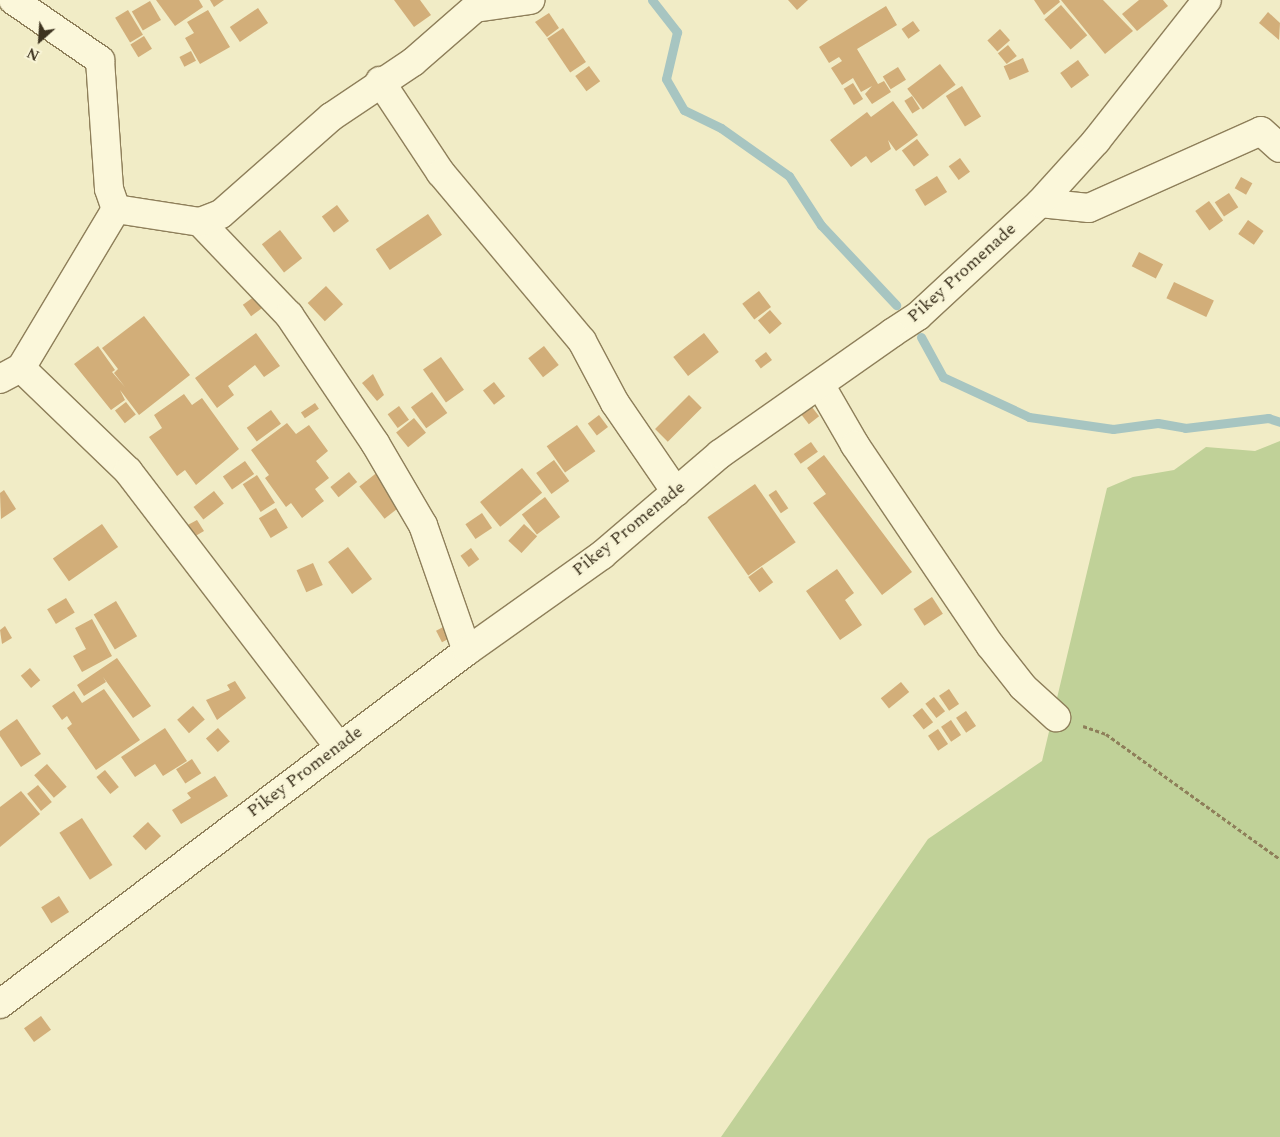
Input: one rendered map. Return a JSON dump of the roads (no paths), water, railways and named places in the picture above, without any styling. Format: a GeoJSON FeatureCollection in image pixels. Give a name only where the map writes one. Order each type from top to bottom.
{"type":"FeatureCollection","features":[{"type":"Feature","properties":{"kind":"street"},"geometry":{"type":"LineString","coordinates":[[13,0],[100,60],[107,170],[116,209],[82,258],[11,374],[128,471],[339,747]]}},
{"type":"Feature","properties":{"kind":"street"},"geometry":{"type":"LineString","coordinates":[[116,209],[200,222],[221,214],[331,117],[380,81],[413,62],[476,8],[530,0]]}},
{"type":"Feature","properties":{"kind":"street","name":"Pikey Promenade"},"geometry":{"type":"LineString","coordinates":[[0,1004],[467,650],[602,555],[720,454],[821,386],[918,316],[1040,203],[1096,141],[1207,0]]}},
{"type":"Feature","properties":{"kind":"street"},"geometry":{"type":"LineString","coordinates":[[380,81],[441,173],[582,342],[615,403],[676,492]]}},
{"type":"Feature","properties":{"kind":"street"},"geometry":{"type":"LineString","coordinates":[[1040,203],[1089,208],[1261,131],[1280,148]]}},
{"type":"Feature","properties":{"kind":"street"},"geometry":{"type":"LineString","coordinates":[[200,222],[289,315],[375,443],[423,525],[467,650]]}},
{"type":"Feature","properties":{"kind":"street"},"geometry":{"type":"LineString","coordinates":[[821,386],[855,445],[990,645],[1022,687],[1056,717]]}},
{"type":"Feature","properties":{"kind":"waterway"},"geometry":{"type":"LineString","coordinates":[[652,0],[677,32],[666,79],[684,110],[721,128],[789,176],[821,225],[896,305]]}},
{"type":"Feature","properties":{"kind":"waterway"},"geometry":{"type":"LineString","coordinates":[[921,337],[943,377],[1029,417],[1113,429],[1158,423],[1185,428],[1268,418],[1280,422]]}}]}
